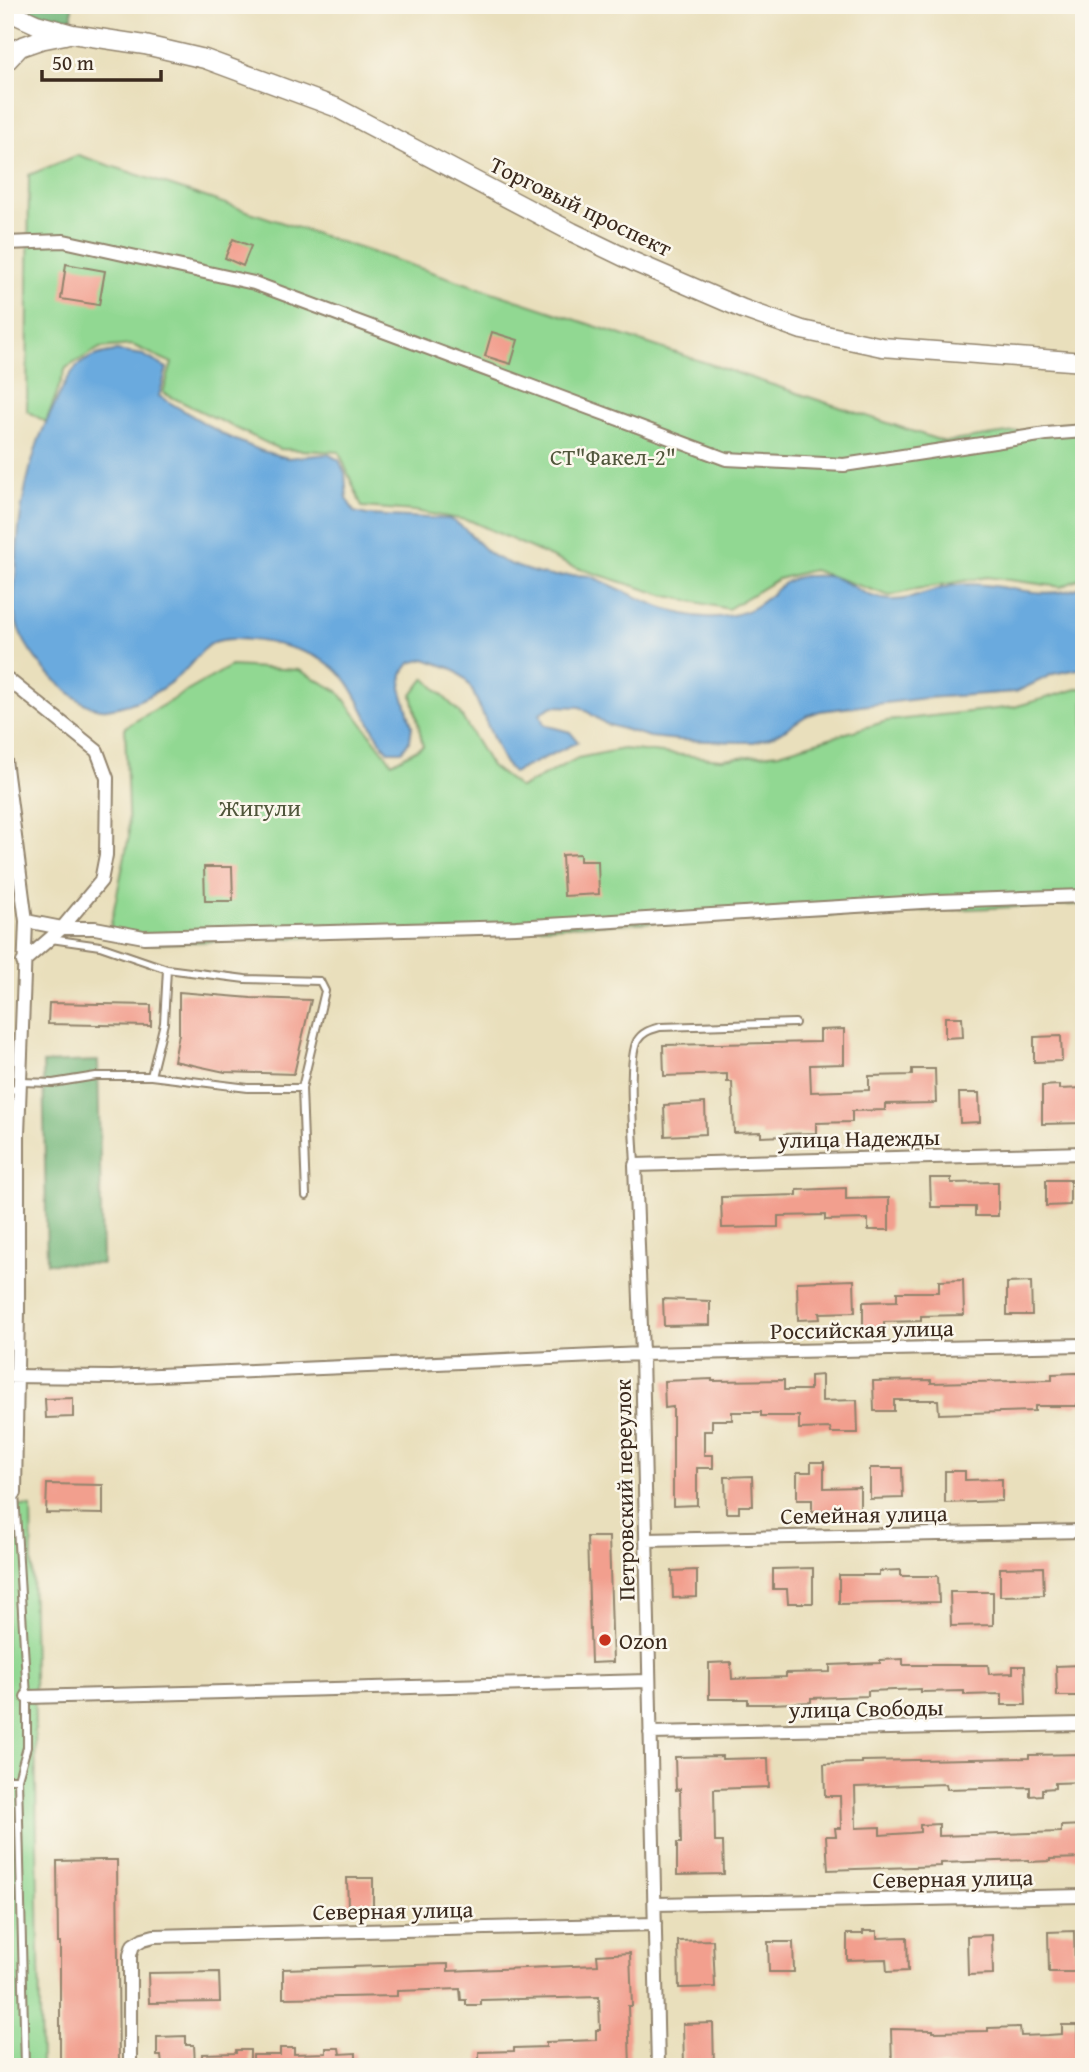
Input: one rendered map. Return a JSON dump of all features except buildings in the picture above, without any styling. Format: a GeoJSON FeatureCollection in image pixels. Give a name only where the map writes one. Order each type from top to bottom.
{"type":"FeatureCollection","features":[{"type":"Feature","properties":{"kind":"street"},"geometry":{"type":"LineString","coordinates":[[6,5],[14,14],[36,24],[72,34]]}},
{"type":"Feature","properties":{"kind":"street"},"geometry":{"type":"LineString","coordinates":[[5,34],[5,140]]}},
{"type":"Feature","properties":{"kind":"street"},"geometry":{"type":"LineString","coordinates":[[5,64],[20,47],[72,34]]}},
{"type":"Feature","properties":{"kind":"street","name":"Торговый проспект"},"geometry":{"type":"LineString","coordinates":[[72,34],[145,45],[205,59],[335,107],[634,262],[743,309],[803,330],[882,347],[1084,362]]}},
{"type":"Feature","properties":{"kind":"street"},"geometry":{"type":"LineString","coordinates":[[5,243],[64,241],[254,282],[726,459],[844,465],[1046,434],[1084,431]]}},
{"type":"Feature","properties":{"kind":"street"},"geometry":{"type":"LineString","coordinates":[[5,677],[97,751],[107,778],[106,855],[101,881],[62,928],[23,962]]}},
{"type":"Feature","properties":{"kind":"street"},"geometry":{"type":"LineString","coordinates":[[5,760],[9,815],[26,921],[10,1376],[10,1493]]}},
{"type":"Feature","properties":{"kind":"street"},"geometry":{"type":"LineString","coordinates":[[26,921],[62,928],[95,928],[144,937],[516,927],[939,901],[1084,896]]}},
{"type":"Feature","properties":{"kind":"street","name":"улица Надежды"},"geometry":{"type":"LineString","coordinates":[[635,1164],[1084,1153]]}},
{"type":"Feature","properties":{"kind":"street","name":"Петровский переулок"},"geometry":{"type":"LineString","coordinates":[[635,1164],[642,1354],[658,2067]]}},
{"type":"Feature","properties":{"kind":"street","name":"Российская улица"},"geometry":{"type":"LineString","coordinates":[[10,1376],[112,1377],[642,1354],[1084,1345]]}},
{"type":"Feature","properties":{"kind":"street","name":"Семейная улица"},"geometry":{"type":"LineString","coordinates":[[646,1540],[1084,1531]]}},
{"type":"Feature","properties":{"kind":"street"},"geometry":{"type":"LineString","coordinates":[[27,1697],[649,1681]]}},
{"type":"Feature","properties":{"kind":"street","name":"улица Свободы"},"geometry":{"type":"LineString","coordinates":[[650,1733],[1084,1724]]}},
{"type":"Feature","properties":{"kind":"street","name":"Северная улица"},"geometry":{"type":"LineString","coordinates":[[654,1904],[1084,1896]]}},
{"type":"Feature","properties":{"kind":"street","name":"Северная улица"},"geometry":{"type":"LineString","coordinates":[[130,2067],[130,1955],[133,1945],[154,1936],[655,1924]]}},
{"type":"Feature","properties":{"kind":"lane"},"geometry":{"type":"LineString","coordinates":[[51,939],[100,946],[167,969],[245,979],[320,981],[325,991],[302,1088],[306,1196]]}},
{"type":"Feature","properties":{"kind":"lane"},"geometry":{"type":"LineString","coordinates":[[151,1076],[164,1023],[167,969]]}},
{"type":"Feature","properties":{"kind":"lane"},"geometry":{"type":"LineString","coordinates":[[635,1164],[632,1067],[638,1038],[647,1031],[660,1027],[795,1023]]}},
{"type":"Feature","properties":{"kind":"lane"},"geometry":{"type":"LineString","coordinates":[[5,1090],[96,1076],[151,1076],[248,1088],[302,1088]]}},
{"type":"Feature","properties":{"kind":"lane"},"geometry":{"type":"LineString","coordinates":[[10,1493],[27,1697],[27,1747],[18,1779],[25,2067]]}},
{"type":"Feature","properties":{"kind":"lane"},"geometry":{"type":"LineString","coordinates":[[5,1779],[18,1779]]}},
{"type":"Feature","properties":{"kind":"green space"},"geometry":{"type":"Polygon","coordinates":[[[18,5],[72,5],[72,18],[18,11],[18,5]]]}},
{"type":"Feature","properties":{"kind":"green space","name":"СТ\"Факел-2\""},"geometry":{"type":"Polygon","coordinates":[[[78,155],[945,442],[1084,422],[1084,577],[1061,587],[987,577],[890,596],[813,570],[778,579],[728,609],[663,595],[571,566],[471,521],[414,511],[362,507],[339,452],[279,449],[163,393],[172,363],[132,345],[100,348],[66,368],[46,422],[27,411],[29,175],[78,155]]]}},
{"type":"Feature","properties":{"kind":"green space","name":"Жигули"},"geometry":{"type":"Polygon","coordinates":[[[231,666],[299,670],[338,691],[392,763],[423,746],[412,695],[425,678],[459,712],[491,766],[520,788],[578,758],[623,749],[721,759],[779,753],[887,721],[1014,707],[1084,687],[1084,904],[145,944],[109,933],[129,836],[125,727],[231,666]]]}},
{"type":"Feature","properties":{"kind":"green space"},"geometry":{"type":"Polygon","coordinates":[[[98,1061],[102,1264],[47,1263],[43,1063],[98,1061]]]}},
{"type":"Feature","properties":{"kind":"green space"},"geometry":{"type":"Polygon","coordinates":[[[5,1505],[31,1507],[41,2067],[5,2067],[5,1505]]]}},
{"type":"Feature","properties":{"kind":"water"},"geometry":{"type":"Polygon","coordinates":[[[116,351],[143,355],[167,368],[159,396],[226,436],[288,458],[328,454],[339,460],[345,473],[347,499],[354,512],[449,519],[467,531],[490,554],[529,571],[552,576],[590,576],[661,607],[691,616],[711,617],[745,612],[789,580],[805,576],[832,577],[866,594],[891,600],[958,585],[974,584],[1051,593],[1084,586],[1084,668],[1053,674],[1016,692],[926,698],[820,711],[806,716],[781,732],[754,742],[650,737],[606,724],[580,707],[553,706],[540,713],[544,725],[570,732],[578,742],[513,773],[503,761],[465,679],[453,669],[425,659],[410,663],[402,674],[401,688],[412,726],[410,740],[402,751],[388,751],[354,692],[335,668],[301,651],[256,641],[232,639],[212,643],[178,677],[160,690],[118,707],[94,708],[67,690],[36,659],[21,635],[16,620],[14,591],[22,507],[32,460],[43,428],[66,381],[77,366],[103,353],[116,351]]]}},
{"type":"Feature","properties":{"kind":"place","name":"Ozon"},"geometry":{"type":"Point","coordinates":[605,1640]}}]}
